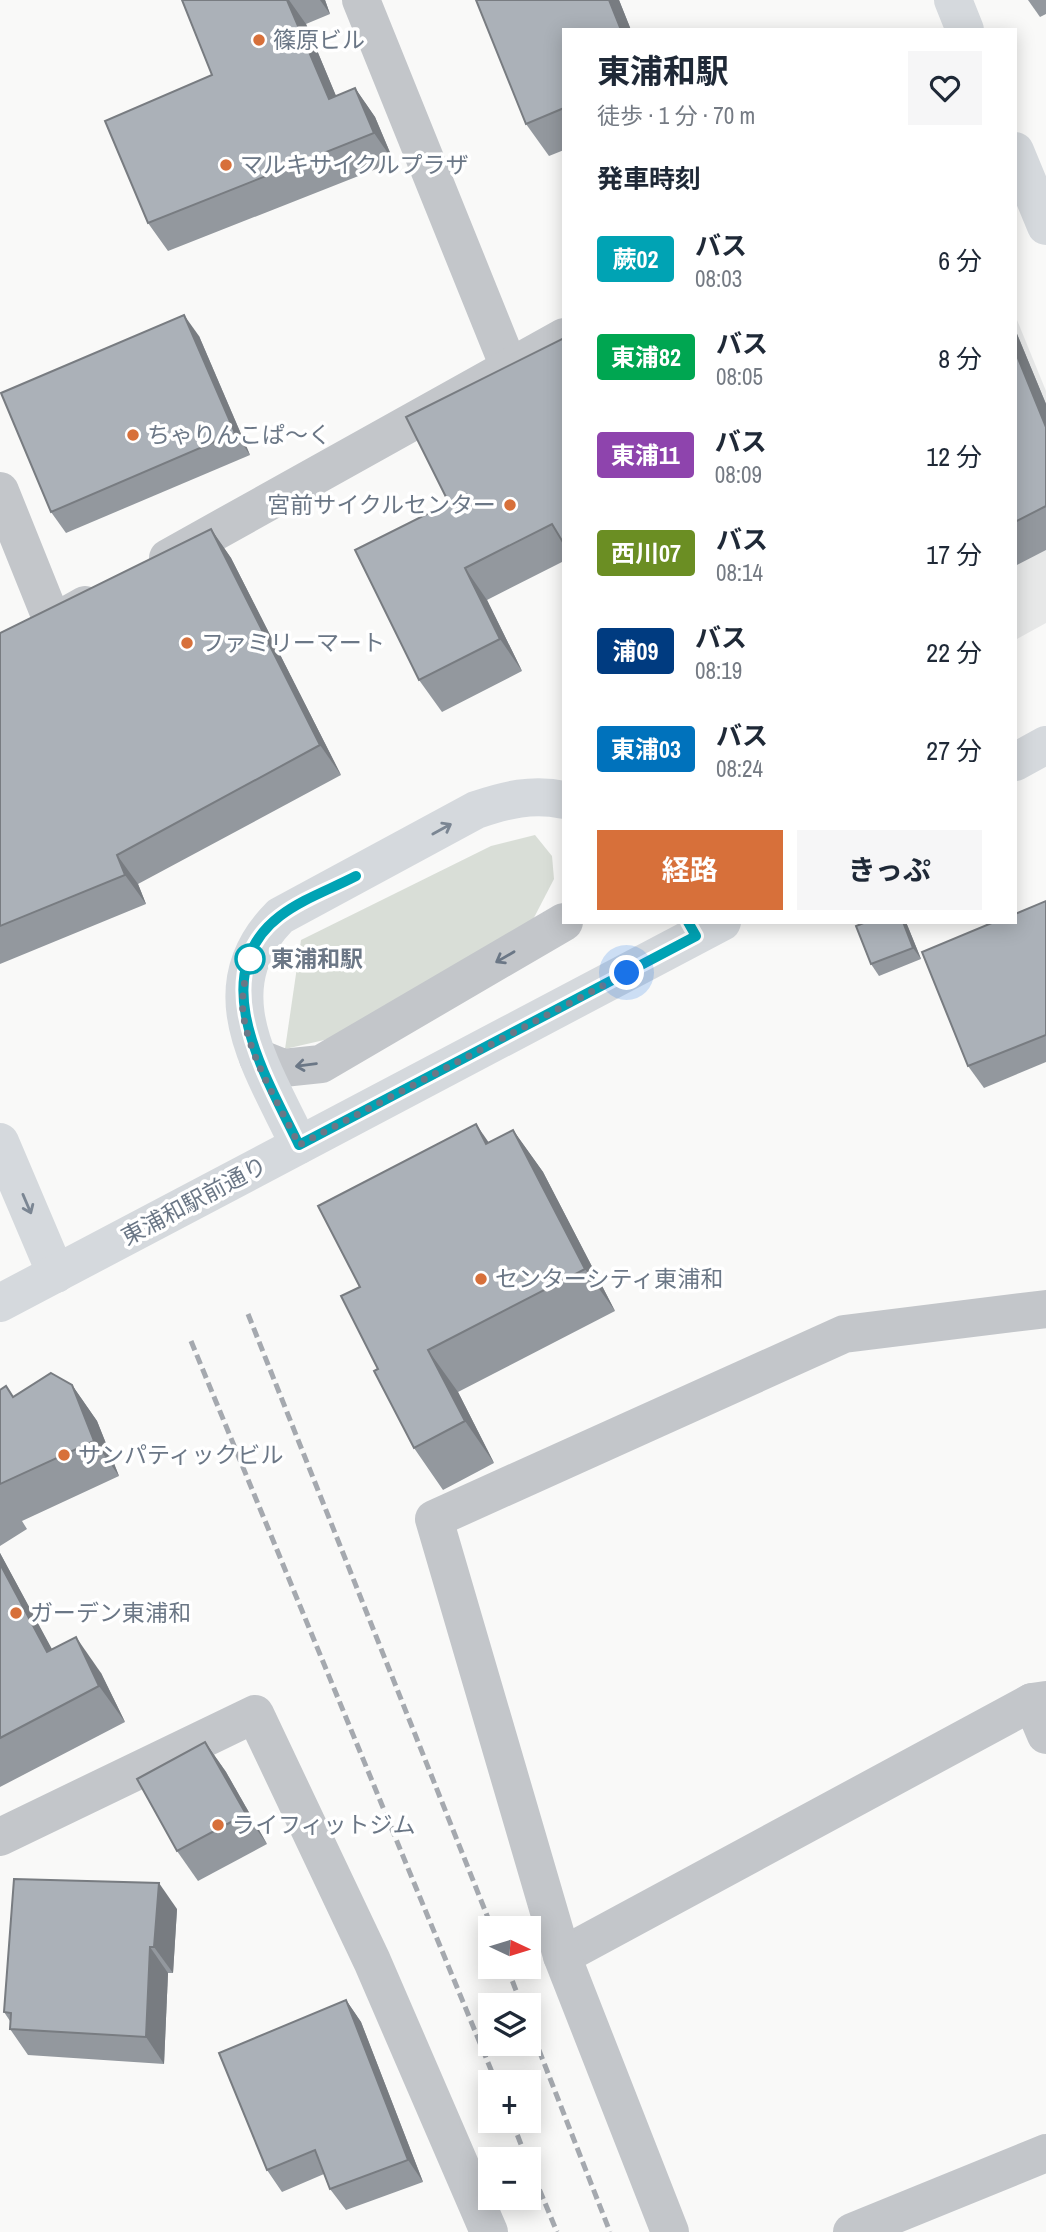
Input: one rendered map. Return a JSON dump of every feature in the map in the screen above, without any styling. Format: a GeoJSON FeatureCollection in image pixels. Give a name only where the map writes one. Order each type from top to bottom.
{"type":"FeatureCollection","features":[{"type":"Feature","properties":{"kind":"street"},"geometry":{"type":"LineString","coordinates":[[360,0],[509,367]]}},
{"type":"Feature","properties":{"kind":"street"},"geometry":{"type":"LineString","coordinates":[[953,0],[964,28]]}},
{"type":"Feature","properties":{"kind":"street"},"geometry":{"type":"LineString","coordinates":[[1017,156],[1046,226]]}},
{"type":"Feature","properties":{"kind":"street"},"geometry":{"type":"LineString","coordinates":[[0,491],[53,623],[562,338]]}},
{"type":"Feature","properties":{"kind":"street"},"geometry":{"type":"LineString","coordinates":[[1017,761],[1046,745]]}},
{"type":"Feature","properties":{"kind":"street"},"geometry":{"type":"LineString","coordinates":[[299,1145],[258,1058],[244,1018],[244,978],[254,948],[280,916],[476,810],[509,799],[549,796],[562,799]]}},
{"type":"Feature","properties":{"kind":"street"},"geometry":{"type":"LineString","coordinates":[[258,1058],[283,1068],[320,1064],[562,923]]}},
{"type":"Feature","properties":{"kind":"street","name":"東浦和駅前通り"},"geometry":{"type":"LineString","coordinates":[[0,1303],[702,927]]}},
{"type":"Feature","properties":{"kind":"street"},"geometry":{"type":"LineString","coordinates":[[0,1142],[56,1274]]}},
{"type":"Feature","properties":{"kind":"street"},"geometry":{"type":"LineString","coordinates":[[670,2232],[562,1956],[434,1518],[844,1334],[1046,1309]]}},
{"type":"Feature","properties":{"kind":"street"},"geometry":{"type":"LineString","coordinates":[[562,1956],[1041,1712]]}},
{"type":"Feature","properties":{"kind":"street"},"geometry":{"type":"LineString","coordinates":[[0,1838],[255,1714],[372,1961],[489,2232]]}},
{"type":"Feature","properties":{"kind":"street"},"geometry":{"type":"LineString","coordinates":[[852,2232],[1046,2153]]}},
{"type":"Feature","properties":{"kind":"shaded area"},"geometry":{"type":"Polygon","coordinates":[[[1017,320],[1046,391],[1046,623],[1017,639],[1017,320]]]}},
{"type":"Feature","properties":{"kind":"shaded area"},"geometry":{"type":"Polygon","coordinates":[[[535,835],[552,856],[554,879],[525,935],[333,1038],[285,1049],[301,940],[491,846],[535,835]]]}},
{"type":"Feature","properties":{"kind":"building"},"geometry":{"type":"Polygon","coordinates":[[[182,0],[287,0],[329,99],[355,88],[374,133],[148,223],[105,121],[212,75],[182,0]]]}},
{"type":"Feature","properties":{"kind":"building"},"geometry":{"type":"Polygon","coordinates":[[[476,0],[609,0],[620,28],[562,28],[562,109],[526,124],[476,0]]]}},
{"type":"Feature","properties":{"kind":"building","name":"ちゃりんこぱ～く"},"geometry":{"type":"Polygon","coordinates":[[[184,315],[235,433],[51,512],[1,393],[184,315]]]}},
{"type":"Feature","properties":{"kind":"building"},"geometry":{"type":"Polygon","coordinates":[[[562,339],[562,541],[552,524],[465,568],[500,639],[419,680],[355,550],[449,503],[406,417],[562,339]]]}},
{"type":"Feature","properties":{"kind":"building"},"geometry":{"type":"Polygon","coordinates":[[[1017,356],[1046,427],[1046,506],[1017,521],[1017,356]]]}},
{"type":"Feature","properties":{"kind":"building"},"geometry":{"type":"Polygon","coordinates":[[[211,529],[320,745],[117,855],[125,875],[0,926],[0,633],[211,529]]]}},
{"type":"Feature","properties":{"kind":"building"},"geometry":{"type":"Polygon","coordinates":[[[1046,901],[1046,1035],[968,1066],[922,952],[989,924],[1017,924],[1017,913],[1046,901]]]}},
{"type":"Feature","properties":{"kind":"building"},"geometry":{"type":"Polygon","coordinates":[[[904,924],[913,948],[871,964],[856,926],[904,924]]]}},
{"type":"Feature","properties":{"kind":"building","name":"センターシティ東浦和"},"geometry":{"type":"Polygon","coordinates":[[[476,1124],[486,1144],[513,1130],[585,1269],[428,1350],[465,1421],[414,1448],[374,1371],[378,1369],[341,1296],[360,1287],[318,1206],[476,1124]]]}},
{"type":"Feature","properties":{"kind":"building"},"geometry":{"type":"Polygon","coordinates":[[[51,1373],[72,1385],[94,1441],[0,1484],[0,1390],[6,1386],[13,1397],[51,1373]]]}},
{"type":"Feature","properties":{"kind":"building"},"geometry":{"type":"Polygon","coordinates":[[[0,1564],[47,1652],[76,1637],[99,1686],[0,1738],[0,1564]]]}},
{"type":"Feature","properties":{"kind":"building"},"geometry":{"type":"Polygon","coordinates":[[[205,1742],[246,1814],[177,1851],[137,1779],[205,1742]]]}},
{"type":"Feature","properties":{"kind":"building"},"geometry":{"type":"Polygon","coordinates":[[[14,1879],[159,1883],[154,1947],[150,1947],[146,2037],[10,2029],[11,2013],[4,2012],[14,1879]]]}},
{"type":"Feature","properties":{"kind":"building"},"geometry":{"type":"Polygon","coordinates":[[[346,2000],[408,2160],[330,2189],[315,2150],[267,2170],[219,2053],[346,2000]]]}},
{"type":"Feature","properties":{"kind":"railway"},"geometry":{"type":"LineString","coordinates":[[248,1314],[487,1916]]}},
{"type":"Feature","properties":{"kind":"railway"},"geometry":{"type":"LineString","coordinates":[[191,1341],[491,2070]]}},
{"type":"Feature","properties":{"kind":"railway"},"geometry":{"type":"LineString","coordinates":[[512,1979],[517,1993]]}},
{"type":"Feature","properties":{"kind":"railway"},"geometry":{"type":"LineString","coordinates":[[541,2055],[610,2232]]}},
{"type":"Feature","properties":{"kind":"railway"},"geometry":{"type":"LineString","coordinates":[[517,2133],[522,2147]]}},
{"type":"Feature","properties":{"kind":"railway"},"geometry":{"type":"LineString","coordinates":[[541,2193],[557,2232]]}},
{"type":"Feature","properties":{"kind":"bus line","name":"蕨02"},"geometry":{"type":"LineString","coordinates":[[356,876],[280,916],[265,931],[254,948],[244,978],[244,1018],[258,1058],[299,1145],[696,936],[689,924]]}},
{"type":"Feature","properties":{"kind":"place","name":"篠原ビル"},"geometry":{"type":"Point","coordinates":[259,40]}},
{"type":"Feature","properties":{"kind":"place","name":"マルキサイクルプラザ"},"geometry":{"type":"Point","coordinates":[226,165]}},
{"type":"Feature","properties":{"kind":"place","name":"ちゃりんこぱ～く"},"geometry":{"type":"Point","coordinates":[133,435]}},
{"type":"Feature","properties":{"kind":"place","name":"宮前サイクルセンター"},"geometry":{"type":"Point","coordinates":[510,505]}},
{"type":"Feature","properties":{"kind":"place","name":"ファミリーマート"},"geometry":{"type":"Point","coordinates":[187,643]}},
{"type":"Feature","properties":{"kind":"place","name":"東浦和駅"},"geometry":{"type":"Point","coordinates":[250,959]}},
{"type":"Feature","properties":{"kind":"place","name":"センターシティ東浦和"},"geometry":{"type":"Point","coordinates":[481,1279]}},
{"type":"Feature","properties":{"kind":"place","name":"サンパティックビル"},"geometry":{"type":"Point","coordinates":[64,1455]}},
{"type":"Feature","properties":{"kind":"place","name":"ガーデン東浦和"},"geometry":{"type":"Point","coordinates":[16,1613]}},
{"type":"Feature","properties":{"kind":"place","name":"ライフィットジム"},"geometry":{"type":"Point","coordinates":[218,1825]}},
{"type":"Feature","properties":{"kind":"route"},"geometry":{"type":"LineString","coordinates":[[250,959],[244,978],[244,1018],[258,1058],[299,1145],[627,973]]}}]}
